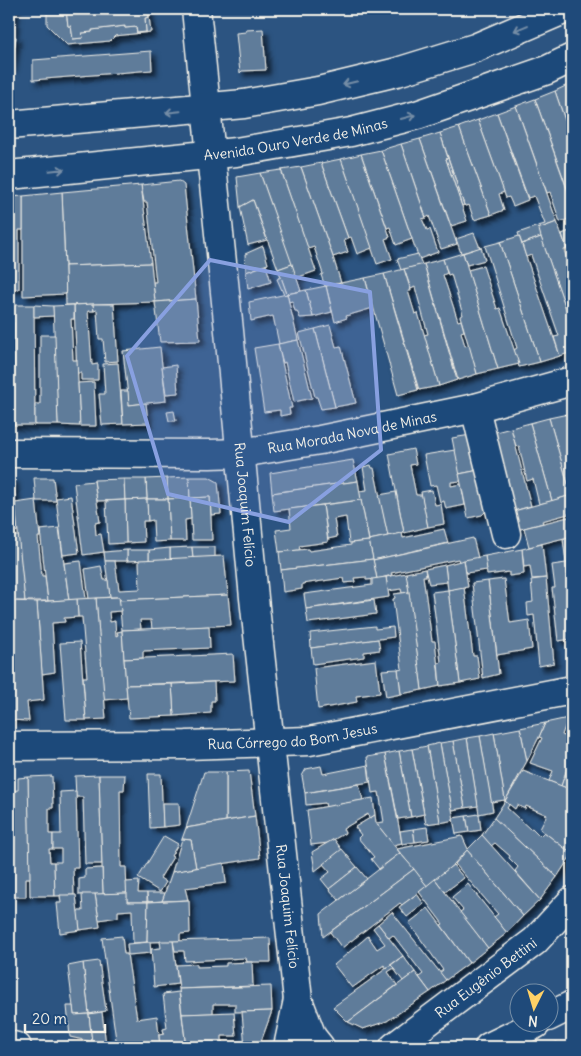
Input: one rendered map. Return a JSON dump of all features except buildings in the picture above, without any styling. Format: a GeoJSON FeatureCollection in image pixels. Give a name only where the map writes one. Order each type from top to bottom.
{"type":"FeatureCollection","features":[{"type":"Feature","properties":{"kind":"street","name":"Rua Joaquim Felício"},"geometry":{"type":"LineString","coordinates":[[196,9],[298,1000],[312,1037],[320,1047]]}},
{"type":"Feature","properties":{"kind":"street"},"geometry":{"type":"LineString","coordinates":[[9,125],[244,104],[318,91],[397,72],[475,48],[566,9]]}},
{"type":"Feature","properties":{"kind":"street","name":"Avenida Ouro Verde de Minas"},"geometry":{"type":"LineString","coordinates":[[9,175],[236,152],[351,132],[398,120],[547,70],[572,58]]}},
{"type":"Feature","properties":{"kind":"street","name":"Rua Morada Nova de Minas"},"geometry":{"type":"LineString","coordinates":[[9,453],[210,454],[241,452],[320,440],[474,408],[572,381]]}},
{"type":"Feature","properties":{"kind":"street"},"geometry":{"type":"LineString","coordinates":[[474,408],[506,534]]}},
{"type":"Feature","properties":{"kind":"street","name":"Rua Córrego do Bom Jesus"},"geometry":{"type":"LineString","coordinates":[[9,746],[186,745],[309,741],[572,690]]}},
{"type":"Feature","properties":{"kind":"street","name":"Rua Eugênio Bettini"},"geometry":{"type":"LineString","coordinates":[[394,1047],[535,941],[572,901]]}},
{"type":"Feature","properties":{"kind":"street","name":"Rua Joaquim Felício"},"geometry":{"type":"LineString","coordinates":[[288,1047],[298,1000]]}},
{"type":"Feature","properties":{"kind":"street"},"geometry":{"type":"LineString","coordinates":[[558,1012],[572,1005]]}},
{"type":"Feature","properties":{"kind":"street"},"geometry":{"type":"LineString","coordinates":[[489,1047],[516,1034]]}},
{"type":"Feature","properties":{"kind":"street"},"geometry":{"type":"LineString","coordinates":[[9,1045],[18,1047]]}},
{"type":"Feature","properties":{"kind":"highlighted area"},"geometry":{"type":"Polygon","coordinates":[[[210,260],[370,292],[381,450],[289,522],[168,494],[127,356],[210,260]]]}}]}
